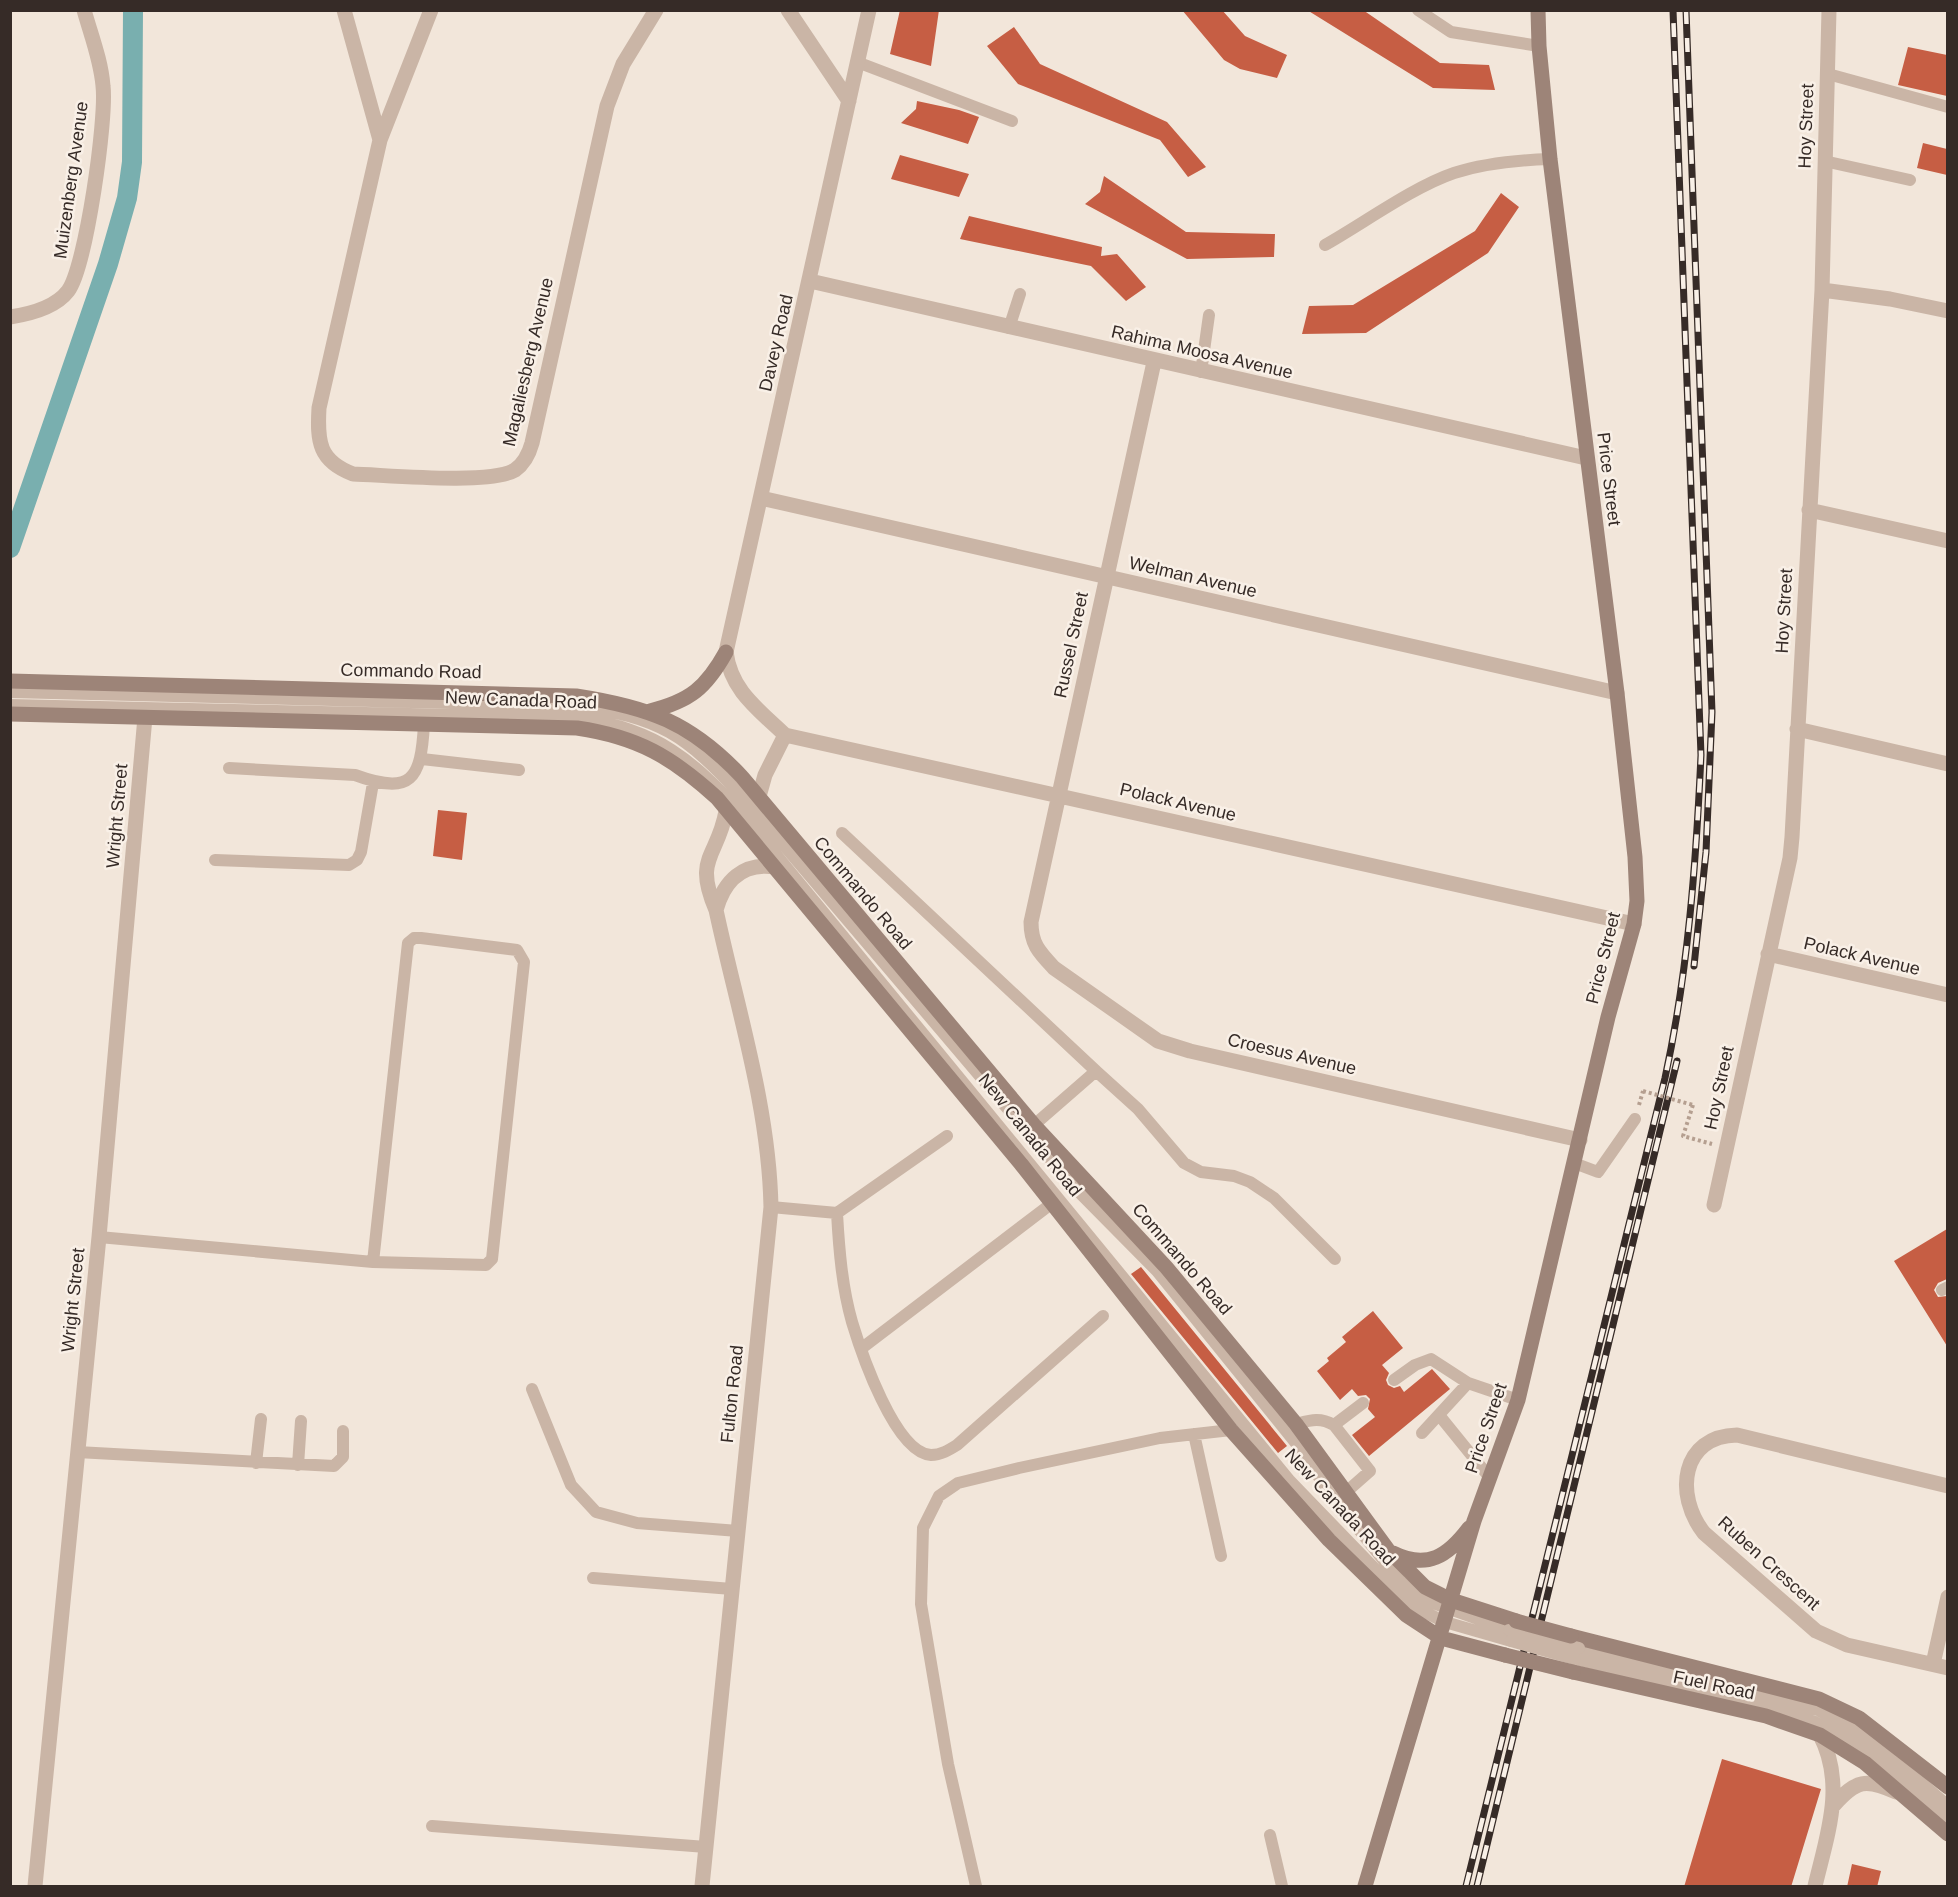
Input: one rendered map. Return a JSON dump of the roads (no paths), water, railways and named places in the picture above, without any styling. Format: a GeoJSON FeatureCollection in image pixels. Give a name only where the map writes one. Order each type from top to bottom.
{"type":"FeatureCollection","features":[{"type":"Feature","properties":{"kind":"main road","name":"Price Street"},"geometry":{"type":"LineString","coordinates":[[1365,1887],[1474,1521],[1518,1400],[1608,1017],[1634,924],[1637,876],[1617,693],[1550,159],[1539,46],[1538,10]]}},
{"type":"Feature","properties":{"kind":"main road"},"geometry":{"type":"LineString","coordinates":[[650,711],[676,704],[700,688],[726,652]]}},
{"type":"Feature","properties":{"kind":"main road","name":"Commando Road"},"geometry":{"type":"LineString","coordinates":[[10,681],[566,695],[623,703],[650,711],[678,724],[714,750],[742,777],[758,800],[1034,1125],[1166,1267],[1296,1424],[1388,1550],[1448,1611]]}},
{"type":"Feature","properties":{"kind":"main road"},"geometry":{"type":"LineString","coordinates":[[10,714],[577,728],[625,738],[667,759],[694,777],[775,867],[1021,1164],[1232,1430],[1329,1540],[1406,1615],[1441,1638]]}},
{"type":"Feature","properties":{"kind":"main road"},"geometry":{"type":"LineString","coordinates":[[1388,1550],[1406,1560],[1430,1560],[1451,1548],[1474,1521]]}},
{"type":"Feature","properties":{"kind":"main road","name":"Fuel Road"},"geometry":{"type":"LineString","coordinates":[[1448,1611],[1510,1637],[1574,1654],[1820,1735],[1865,1763],[1947,1834]]}},
{"type":"Feature","properties":{"kind":"main road","name":"Fuel Road"},"geometry":{"type":"LineString","coordinates":[[1441,1638],[1510,1637],[1574,1654],[1819,1699],[1859,1718],[1947,1787]]}},
{"type":"Feature","properties":{"kind":"street","name":"Muizenberg Avenue"},"geometry":{"type":"LineString","coordinates":[[10,317],[39,310],[67,292],[82,257],[104,105],[100,69],[84,10]]}},
{"type":"Feature","properties":{"kind":"street"},"geometry":{"type":"LineString","coordinates":[[344,10],[380,140]]}},
{"type":"Feature","properties":{"kind":"street","name":"Magaliesberg Avenue"},"geometry":{"type":"LineString","coordinates":[[431,10],[380,140],[319,408],[318,437],[321,449],[339,468],[353,474],[483,477],[513,471],[522,464],[532,443],[607,106],[623,64],[656,10]]}},
{"type":"Feature","properties":{"kind":"street"},"geometry":{"type":"LineString","coordinates":[[788,10],[849,101]]}},
{"type":"Feature","properties":{"kind":"street","name":"Davey Road"},"geometry":{"type":"LineString","coordinates":[[785,735],[734,682],[728,670],[726,652],[869,10]]}},
{"type":"Feature","properties":{"kind":"street","name":"Hoy Street"},"geometry":{"type":"LineString","coordinates":[[1714,1205],[1790,858],[1821,290],[1830,10]]}},
{"type":"Feature","properties":{"kind":"street","name":"Rahima Moosa Avenue"},"geometry":{"type":"LineString","coordinates":[[810,281],[1154,362],[1586,458]]}},
{"type":"Feature","properties":{"kind":"street"},"geometry":{"type":"LineString","coordinates":[[1821,290],[1890,299],[1947,311]]}},
{"type":"Feature","properties":{"kind":"street","name":"Russel Street"},"geometry":{"type":"LineString","coordinates":[[1031,938],[1031,922],[1058,795],[1154,362]]}},
{"type":"Feature","properties":{"kind":"street","name":"Welman Avenue"},"geometry":{"type":"LineString","coordinates":[[761,498],[1617,693]]}},
{"type":"Feature","properties":{"kind":"street"},"geometry":{"type":"LineString","coordinates":[[1809,510],[1947,541]]}},
{"type":"Feature","properties":{"kind":"street","name":"Wright Street"},"geometry":{"type":"LineString","coordinates":[[35,1887],[99,1237],[145,717]]}},
{"type":"Feature","properties":{"kind":"street"},"geometry":{"type":"LineString","coordinates":[[1797,729],[1947,764]]}},
{"type":"Feature","properties":{"kind":"street"},"geometry":{"type":"LineString","coordinates":[[758,800],[765,775],[785,735]]}},
{"type":"Feature","properties":{"kind":"street","name":"Polack Avenue"},"geometry":{"type":"LineString","coordinates":[[785,735],[1634,924]]}},
{"type":"Feature","properties":{"kind":"street","name":"Fulton Road"},"geometry":{"type":"LineString","coordinates":[[702,1887],[771,1207],[764,1122],[716,910],[707,884],[708,857],[721,833],[726,811]]}},
{"type":"Feature","properties":{"kind":"street"},"geometry":{"type":"LineString","coordinates":[[716,910],[725,886],[733,877],[754,867],[775,867]]}},
{"type":"Feature","properties":{"kind":"street","name":"Croesus Avenue"},"geometry":{"type":"LineString","coordinates":[[1031,938],[1040,953],[1054,968],[1158,1041],[1190,1051],[1580,1140]]}},
{"type":"Feature","properties":{"kind":"street","name":"Polack Avenue"},"geometry":{"type":"LineString","coordinates":[[1768,954],[1947,995]]}},
{"type":"Feature","properties":{"kind":"street","name":"Ruben Crescent"},"geometry":{"type":"LineString","coordinates":[[1947,1486],[1737,1435],[1712,1439],[1700,1446],[1690,1464],[1686,1496],[1690,1510],[1704,1533],[1816,1631],[1847,1645],[1940,1666],[1947,1597]]}},
{"type":"Feature","properties":{"kind":"street"},"geometry":{"type":"LineString","coordinates":[[1815,1887],[1834,1805],[1832,1764],[1820,1735]]}},
{"type":"Feature","properties":{"kind":"street"},"geometry":{"type":"LineString","coordinates":[[1834,1805],[1855,1785],[1864,1783],[1878,1784],[1905,1797]]}},
{"type":"Feature","properties":{"kind":"lane"},"geometry":{"type":"LineString","coordinates":[[1418,10],[1451,32],[1539,46]]}},
{"type":"Feature","properties":{"kind":"lane"},"geometry":{"type":"LineString","coordinates":[[857,62],[1012,121]]}},
{"type":"Feature","properties":{"kind":"lane"},"geometry":{"type":"LineString","coordinates":[[1828,74],[1947,107]]}},
{"type":"Feature","properties":{"kind":"lane"},"geometry":{"type":"LineString","coordinates":[[1325,245],[1431,183],[1453,173],[1479,166],[1550,159]]}},
{"type":"Feature","properties":{"kind":"lane"},"geometry":{"type":"LineString","coordinates":[[1824,161],[1910,180]]}},
{"type":"Feature","properties":{"kind":"lane"},"geometry":{"type":"LineString","coordinates":[[1009,328],[1020,294]]}},
{"type":"Feature","properties":{"kind":"lane"},"geometry":{"type":"LineString","coordinates":[[1201,372],[1209,315]]}},
{"type":"Feature","properties":{"kind":"lane","name":"New Canada Road"},"geometry":{"type":"LineString","coordinates":[[10,692],[575,706],[620,712],[651,721],[681,738],[743,797],[1075,1188],[1157,1271],[1299,1447],[1328,1491],[1401,1582],[1422,1599],[1510,1637]]}},
{"type":"Feature","properties":{"kind":"lane","name":"New Canada Road"},"geometry":{"type":"LineString","coordinates":[[10,705],[582,718],[612,723],[644,734],[685,757],[706,774],[749,822],[1290,1482],[1395,1593],[1410,1605],[1448,1611]]}},
{"type":"Feature","properties":{"kind":"lane"},"geometry":{"type":"LineString","coordinates":[[229,768],[355,775],[374,783],[390,784],[405,781],[416,771],[422,759],[424,724]]}},
{"type":"Feature","properties":{"kind":"lane"},"geometry":{"type":"LineString","coordinates":[[422,759],[519,770]]}},
{"type":"Feature","properties":{"kind":"lane"},"geometry":{"type":"LineString","coordinates":[[215,860],[349,865],[357,860],[361,852],[374,783]]}},
{"type":"Feature","properties":{"kind":"lane"},"geometry":{"type":"LineString","coordinates":[[842,833],[1138,1109],[1184,1164],[1201,1172],[1234,1176],[1250,1182],[1274,1198],[1335,1259]]}},
{"type":"Feature","properties":{"kind":"lane"},"geometry":{"type":"LineString","coordinates":[[99,1237],[373,1262],[479,1267],[486,1265],[492,1259],[524,962],[517,950],[421,938],[414,938],[408,943],[373,1262]]}},
{"type":"Feature","properties":{"kind":"lane"},"geometry":{"type":"LineString","coordinates":[[1034,1125],[1096,1071]]}},
{"type":"Feature","properties":{"kind":"lane"},"geometry":{"type":"LineString","coordinates":[[1574,1163],[1598,1172],[1635,1119]]}},
{"type":"Feature","properties":{"kind":"lane"},"geometry":{"type":"LineString","coordinates":[[771,1207],[837,1213],[947,1136]]}},
{"type":"Feature","properties":{"kind":"lane"},"geometry":{"type":"LineString","coordinates":[[862,1348],[1051,1204]]}},
{"type":"Feature","properties":{"kind":"lane"},"geometry":{"type":"LineString","coordinates":[[837,1213],[852,1321],[881,1398],[899,1429],[919,1450],[931,1455],[944,1452],[957,1445],[1104,1316]]}},
{"type":"Feature","properties":{"kind":"lane"},"geometry":{"type":"LineString","coordinates":[[1394,1380],[1423,1360],[1431,1359],[1468,1383],[1518,1400]]}},
{"type":"Feature","properties":{"kind":"lane"},"geometry":{"type":"LineString","coordinates":[[1422,1432],[1468,1383]]}},
{"type":"Feature","properties":{"kind":"lane"},"geometry":{"type":"LineString","coordinates":[[532,1389],[571,1485],[596,1512],[637,1522],[738,1531]]}},
{"type":"Feature","properties":{"kind":"lane"},"geometry":{"type":"LineString","coordinates":[[1334,1425],[1363,1403]]}},
{"type":"Feature","properties":{"kind":"lane"},"geometry":{"type":"LineString","coordinates":[[1439,1415],[1490,1478]]}},
{"type":"Feature","properties":{"kind":"lane"},"geometry":{"type":"LineString","coordinates":[[256,1463],[261,1419]]}},
{"type":"Feature","properties":{"kind":"lane"},"geometry":{"type":"LineString","coordinates":[[1296,1424],[1315,1419],[1325,1420],[1334,1425],[1370,1471],[1345,1493]]}},
{"type":"Feature","properties":{"kind":"lane"},"geometry":{"type":"LineString","coordinates":[[298,1465],[301,1421]]}},
{"type":"Feature","properties":{"kind":"lane"},"geometry":{"type":"LineString","coordinates":[[976,1887],[948,1764],[921,1604],[923,1528],[939,1496],[958,1483],[1148,1440],[1232,1430]]}},
{"type":"Feature","properties":{"kind":"lane"},"geometry":{"type":"LineString","coordinates":[[77,1452],[334,1466],[343,1457],[343,1431]]}},
{"type":"Feature","properties":{"kind":"lane"},"geometry":{"type":"LineString","coordinates":[[1194,1434],[1221,1556]]}},
{"type":"Feature","properties":{"kind":"lane"},"geometry":{"type":"LineString","coordinates":[[593,1578],[732,1589]]}},
{"type":"Feature","properties":{"kind":"lane"},"geometry":{"type":"LineString","coordinates":[[1574,1654],[1818,1710],[1870,1738],[1947,1806]]}},
{"type":"Feature","properties":{"kind":"lane"},"geometry":{"type":"LineString","coordinates":[[1574,1654],[1773,1708],[1815,1722],[1862,1746],[1947,1821]]}},
{"type":"Feature","properties":{"kind":"lane"},"geometry":{"type":"LineString","coordinates":[[432,1826],[706,1847]]}},
{"type":"Feature","properties":{"kind":"lane"},"geometry":{"type":"LineString","coordinates":[[1270,1835],[1282,1887]]}},
{"type":"Feature","properties":{"kind":"waterway"},"geometry":{"type":"LineString","coordinates":[[10,548],[108,264],[127,198],[132,162],[133,10]]}},
{"type":"Feature","properties":{"kind":"railway"},"geometry":{"type":"LineString","coordinates":[[1466,1886],[1665,1078],[1680,998],[1690,918],[1701,755],[1673,10]]}},
{"type":"Feature","properties":{"kind":"railway"},"geometry":{"type":"LineString","coordinates":[[1686,10],[1712,712],[1706,852],[1694,966]]}},
{"type":"Feature","properties":{"kind":"railway"},"geometry":{"type":"LineString","coordinates":[[1477,1886],[1677,1061]]}}]}
